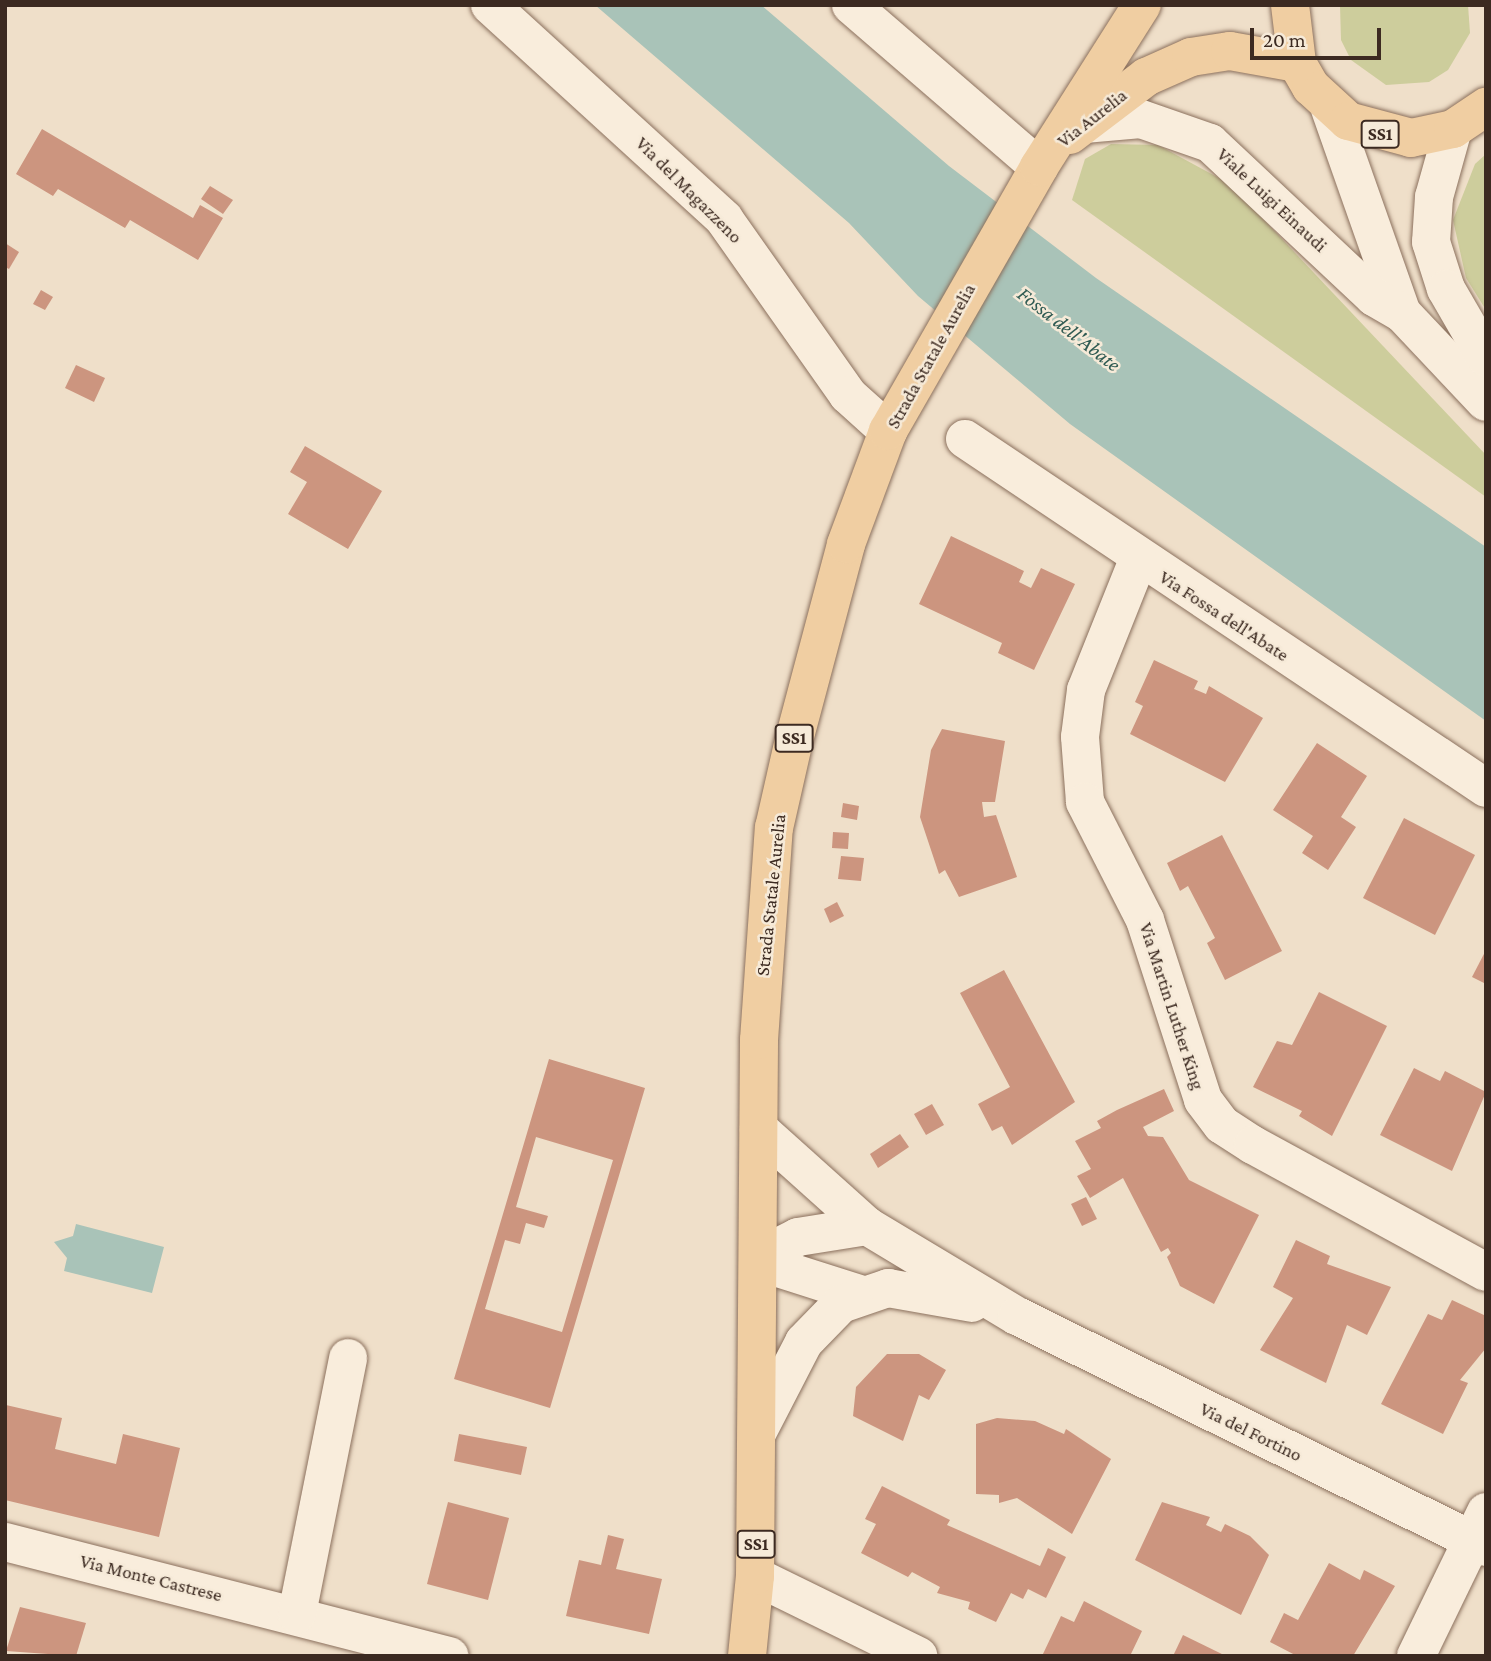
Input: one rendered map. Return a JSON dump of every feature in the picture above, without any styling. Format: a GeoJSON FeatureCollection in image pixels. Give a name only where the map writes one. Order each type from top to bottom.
{"type":"FeatureCollection","features":[{"type":"Feature","properties":{"kind":"main road","name":"Via Aurelia"},"geometry":{"type":"LineString","coordinates":[[1040,166],[1142,5]]}},
{"type":"Feature","properties":{"kind":"main road","name":"SS1"},"geometry":{"type":"LineString","coordinates":[[1290,5],[1297,63],[1330,109],[1389,136],[1453,129],[1486,107]]}},
{"type":"Feature","properties":{"kind":"main road","name":"Via Aurelia"},"geometry":{"type":"LineString","coordinates":[[1040,166],[1084,124],[1146,77],[1201,54],[1230,51],[1297,63]]}},
{"type":"Feature","properties":{"kind":"main road","name":"Strada Statale Aurelia"},"geometry":{"type":"LineString","coordinates":[[747,1656],[755,1576],[759,1040],[774,828],[846,544],[888,431],[922,367],[1040,166]]}},
{"type":"Feature","properties":{"kind":"street","name":"Via del Magazzeno"},"geometry":{"type":"LineString","coordinates":[[490,5],[724,219],[848,395],[888,431]]}},
{"type":"Feature","properties":{"kind":"street"},"geometry":{"type":"LineString","coordinates":[[851,5],[1040,166]]}},
{"type":"Feature","properties":{"kind":"street","name":"Viale Luigi Einaudi"},"geometry":{"type":"LineString","coordinates":[[1330,109],[1402,313]]}},
{"type":"Feature","properties":{"kind":"street","name":"Viale Luigi Einaudi"},"geometry":{"type":"LineString","coordinates":[[1084,124],[1141,119],[1210,143],[1374,297],[1402,313],[1486,402]]}},
{"type":"Feature","properties":{"kind":"street"},"geometry":{"type":"LineString","coordinates":[[1453,129],[1434,197],[1431,242],[1446,289],[1486,358]]}},
{"type":"Feature","properties":{"kind":"street","name":"Via Fossa dell'Abate"},"geometry":{"type":"LineString","coordinates":[[965,439],[1138,560],[1486,788]]}},
{"type":"Feature","properties":{"kind":"street","name":"Via Martin Luther King"},"geometry":{"type":"LineString","coordinates":[[1138,560],[1086,690],[1080,748],[1085,802],[1144,920],[1203,1100],[1222,1125],[1292,1169],[1486,1272]]}},
{"type":"Feature","properties":{"kind":"street","name":"Via del Fortino"},"geometry":{"type":"LineString","coordinates":[[759,1129],[867,1226],[1017,1316],[1481,1533]]}},
{"type":"Feature","properties":{"kind":"street"},"geometry":{"type":"LineString","coordinates":[[759,1259],[798,1237],[867,1226]]}},
{"type":"Feature","properties":{"kind":"street","name":"Via del Fortino"},"geometry":{"type":"LineString","coordinates":[[759,1259],[859,1294],[911,1289],[1017,1316]]}},
{"type":"Feature","properties":{"kind":"street"},"geometry":{"type":"LineString","coordinates":[[757,1433],[804,1342],[859,1294]]}},
{"type":"Feature","properties":{"kind":"street"},"geometry":{"type":"LineString","coordinates":[[297,1614],[348,1358]]}},
{"type":"Feature","properties":{"kind":"street"},"geometry":{"type":"LineString","coordinates":[[1416,1656],[1481,1533]]}},
{"type":"Feature","properties":{"kind":"street","name":"Via Monte Castrese"},"geometry":{"type":"LineString","coordinates":[[5,1542],[297,1614],[450,1656]]}},
{"type":"Feature","properties":{"kind":"street"},"geometry":{"type":"LineString","coordinates":[[755,1576],[918,1656]]}},
{"type":"Feature","properties":{"kind":"green space"},"geometry":{"type":"Polygon","coordinates":[[[1340,5],[1468,5],[1470,33],[1448,70],[1429,82],[1386,85],[1351,60],[1341,40],[1340,5]]]}},
{"type":"Feature","properties":{"kind":"green space"},"geometry":{"type":"Polygon","coordinates":[[[1111,144],[1158,145],[1230,184],[1486,455],[1486,497],[1072,200],[1085,159],[1111,144]]]}},
{"type":"Feature","properties":{"kind":"green space"},"geometry":{"type":"Polygon","coordinates":[[[1486,154],[1486,310],[1466,278],[1453,220],[1475,164],[1486,154]]]}},
{"type":"Feature","properties":{"kind":"water","name":"Fossa dell'Abate"},"geometry":{"type":"Polygon","coordinates":[[[595,5],[761,5],[949,166],[1096,278],[1486,547],[1486,721],[1070,424],[918,296],[849,223],[595,5]]]}},
{"type":"Feature","properties":{"kind":"water"},"geometry":{"type":"Polygon","coordinates":[[[76,1224],[164,1247],[152,1293],[64,1271],[67,1258],[54,1242],[73,1236],[76,1224]]]}},
{"type":"Feature","properties":{"kind":"building"},"geometry":{"type":"Polygon","coordinates":[[[42,129],[193,218],[200,205],[223,218],[198,260],[130,220],[125,228],[58,189],[53,196],[16,174],[42,129]]]}},
{"type":"Feature","properties":{"kind":"building"},"geometry":{"type":"Polygon","coordinates":[[[210,186],[233,200],[223,214],[201,199],[210,186]]]}},
{"type":"Feature","properties":{"kind":"building"},"geometry":{"type":"Polygon","coordinates":[[[5,243],[19,252],[9,269],[5,267],[5,243]]]}},
{"type":"Feature","properties":{"kind":"building"},"geometry":{"type":"Polygon","coordinates":[[[41,290],[53,297],[45,310],[33,304],[41,290]]]}},
{"type":"Feature","properties":{"kind":"building"},"geometry":{"type":"Polygon","coordinates":[[[76,365],[105,378],[94,402],[65,388],[76,365]]]}},
{"type":"Feature","properties":{"kind":"building"},"geometry":{"type":"Polygon","coordinates":[[[305,446],[382,491],[348,549],[288,514],[307,482],[290,472],[305,446]]]}},
{"type":"Feature","properties":{"kind":"building"},"geometry":{"type":"Polygon","coordinates":[[[951,536],[1024,571],[1019,582],[1031,588],[1041,568],[1075,584],[1034,670],[998,653],[1002,643],[919,604],[951,536]]]}},
{"type":"Feature","properties":{"kind":"building"},"geometry":{"type":"Polygon","coordinates":[[[1154,660],[1198,681],[1194,689],[1206,694],[1209,686],[1263,718],[1225,782],[1130,734],[1143,706],[1135,702],[1154,660]]]}},
{"type":"Feature","properties":{"kind":"building"},"geometry":{"type":"Polygon","coordinates":[[[942,729],[1005,741],[995,802],[982,802],[984,817],[996,815],[1017,877],[959,897],[945,870],[939,874],[920,817],[931,750],[942,729]]]}},
{"type":"Feature","properties":{"kind":"building"},"geometry":{"type":"Polygon","coordinates":[[[1317,743],[1367,776],[1341,817],[1356,827],[1328,870],[1302,853],[1313,836],[1273,810],[1317,743]]]}},
{"type":"Feature","properties":{"kind":"building"},"geometry":{"type":"Polygon","coordinates":[[[843,803],[859,806],[857,820],[841,817],[843,803]]]}},
{"type":"Feature","properties":{"kind":"building"},"geometry":{"type":"Polygon","coordinates":[[[1404,818],[1475,855],[1435,935],[1363,898],[1404,818]]]}},
{"type":"Feature","properties":{"kind":"building"},"geometry":{"type":"Polygon","coordinates":[[[833,832],[849,833],[848,849],[832,848],[833,832]]]}},
{"type":"Feature","properties":{"kind":"building"},"geometry":{"type":"Polygon","coordinates":[[[1222,835],[1282,951],[1225,980],[1207,943],[1215,938],[1188,886],[1180,891],[1167,863],[1222,835]]]}},
{"type":"Feature","properties":{"kind":"building"},"geometry":{"type":"Polygon","coordinates":[[[841,856],[864,858],[861,881],[838,879],[841,856]]]}},
{"type":"Feature","properties":{"kind":"building"},"geometry":{"type":"Polygon","coordinates":[[[837,902],[844,916],[830,923],[824,909],[837,902]]]}},
{"type":"Feature","properties":{"kind":"building"},"geometry":{"type":"Polygon","coordinates":[[[1486,950],[1486,984],[1472,977],[1486,950]]]}},
{"type":"Feature","properties":{"kind":"building"},"geometry":{"type":"Polygon","coordinates":[[[1004,970],[1075,1102],[1012,1145],[1002,1126],[992,1131],[978,1104],[1010,1087],[960,993],[1004,970]]]}},
{"type":"Feature","properties":{"kind":"building"},"geometry":{"type":"Polygon","coordinates":[[[1319,992],[1387,1026],[1332,1136],[1299,1116],[1302,1111],[1253,1087],[1277,1041],[1292,1045],[1319,992]]]}},
{"type":"Feature","properties":{"kind":"building"},"geometry":{"type":"Polygon","coordinates":[[[549,1059],[645,1088],[550,1408],[454,1379],[549,1059]],[[536,1137],[516,1207],[548,1216],[544,1228],[526,1223],[520,1244],[505,1240],[485,1309],[562,1332],[613,1160],[536,1137]]]}},
{"type":"Feature","properties":{"kind":"building"},"geometry":{"type":"Polygon","coordinates":[[[1414,1068],[1440,1081],[1445,1071],[1486,1092],[1452,1171],[1380,1135],[1414,1068]]]}},
{"type":"Feature","properties":{"kind":"building"},"geometry":{"type":"Polygon","coordinates":[[[1164,1089],[1174,1111],[1143,1127],[1148,1136],[1163,1137],[1189,1180],[1259,1215],[1214,1304],[1180,1286],[1167,1257],[1171,1253],[1168,1248],[1161,1252],[1123,1178],[1090,1198],[1077,1176],[1091,1169],[1075,1141],[1101,1128],[1097,1121],[1164,1089]]]}},
{"type":"Feature","properties":{"kind":"building"},"geometry":{"type":"Polygon","coordinates":[[[932,1104],[944,1125],[926,1135],[914,1114],[932,1104]]]}},
{"type":"Feature","properties":{"kind":"building"},"geometry":{"type":"Polygon","coordinates":[[[900,1134],[909,1147],[878,1168],[870,1154],[900,1134]]]}},
{"type":"Feature","properties":{"kind":"building"},"geometry":{"type":"Polygon","coordinates":[[[1086,1197],[1097,1219],[1082,1226],[1071,1204],[1086,1197]]]}},
{"type":"Feature","properties":{"kind":"building"},"geometry":{"type":"Polygon","coordinates":[[[1296,1240],[1330,1256],[1327,1264],[1391,1287],[1367,1335],[1347,1325],[1326,1383],[1260,1350],[1293,1298],[1273,1287],[1296,1240]]]}},
{"type":"Feature","properties":{"kind":"building"},"geometry":{"type":"Polygon","coordinates":[[[1452,1300],[1486,1316],[1486,1348],[1460,1380],[1468,1383],[1443,1434],[1381,1404],[1428,1314],[1442,1320],[1452,1300]]]}},
{"type":"Feature","properties":{"kind":"building"},"geometry":{"type":"Polygon","coordinates":[[[887,1354],[919,1354],[946,1370],[929,1400],[919,1395],[903,1441],[853,1416],[856,1387],[887,1354]]]}},
{"type":"Feature","properties":{"kind":"building"},"geometry":{"type":"Polygon","coordinates":[[[6,1405],[62,1418],[55,1449],[116,1464],[123,1434],[180,1448],[159,1537],[5,1500],[6,1405]]]}},
{"type":"Feature","properties":{"kind":"building"},"geometry":{"type":"Polygon","coordinates":[[[997,1418],[1035,1421],[1064,1434],[1066,1429],[1111,1459],[1072,1534],[1017,1498],[999,1503],[999,1495],[976,1494],[976,1424],[997,1418]]]}},
{"type":"Feature","properties":{"kind":"building"},"geometry":{"type":"Polygon","coordinates":[[[459,1434],[527,1447],[521,1475],[454,1461],[459,1434]]]}},
{"type":"Feature","properties":{"kind":"building"},"geometry":{"type":"Polygon","coordinates":[[[882,1486],[950,1520],[947,1525],[1040,1566],[1048,1548],[1066,1557],[1046,1598],[1028,1589],[1023,1599],[1011,1593],[996,1622],[968,1609],[970,1602],[937,1593],[940,1587],[912,1572],[908,1577],[861,1553],[876,1524],[865,1519],[882,1486]]]}},
{"type":"Feature","properties":{"kind":"building"},"geometry":{"type":"Polygon","coordinates":[[[448,1502],[509,1518],[488,1600],[427,1584],[448,1502]]]}},
{"type":"Feature","properties":{"kind":"building"},"geometry":{"type":"Polygon","coordinates":[[[1162,1502],[1210,1517],[1206,1525],[1221,1532],[1225,1524],[1250,1536],[1269,1555],[1241,1615],[1135,1560],[1162,1502]]]}},
{"type":"Feature","properties":{"kind":"building"},"geometry":{"type":"Polygon","coordinates":[[[608,1535],[624,1539],[616,1569],[662,1579],[649,1634],[566,1616],[579,1560],[601,1565],[608,1535]]]}},
{"type":"Feature","properties":{"kind":"building"},"geometry":{"type":"Polygon","coordinates":[[[1329,1563],[1360,1580],[1364,1570],[1395,1586],[1353,1656],[1297,1656],[1270,1642],[1284,1613],[1298,1620],[1329,1563]]]}},
{"type":"Feature","properties":{"kind":"building"},"geometry":{"type":"Polygon","coordinates":[[[1084,1601],[1142,1631],[1130,1656],[1042,1656],[1061,1616],[1074,1622],[1084,1601]]]}},
{"type":"Feature","properties":{"kind":"building"},"geometry":{"type":"Polygon","coordinates":[[[20,1607],[86,1623],[76,1656],[6,1651],[20,1607]]]}},
{"type":"Feature","properties":{"kind":"building"},"geometry":{"type":"Polygon","coordinates":[[[1183,1635],[1226,1656],[1173,1656],[1183,1635]]]}}]}
